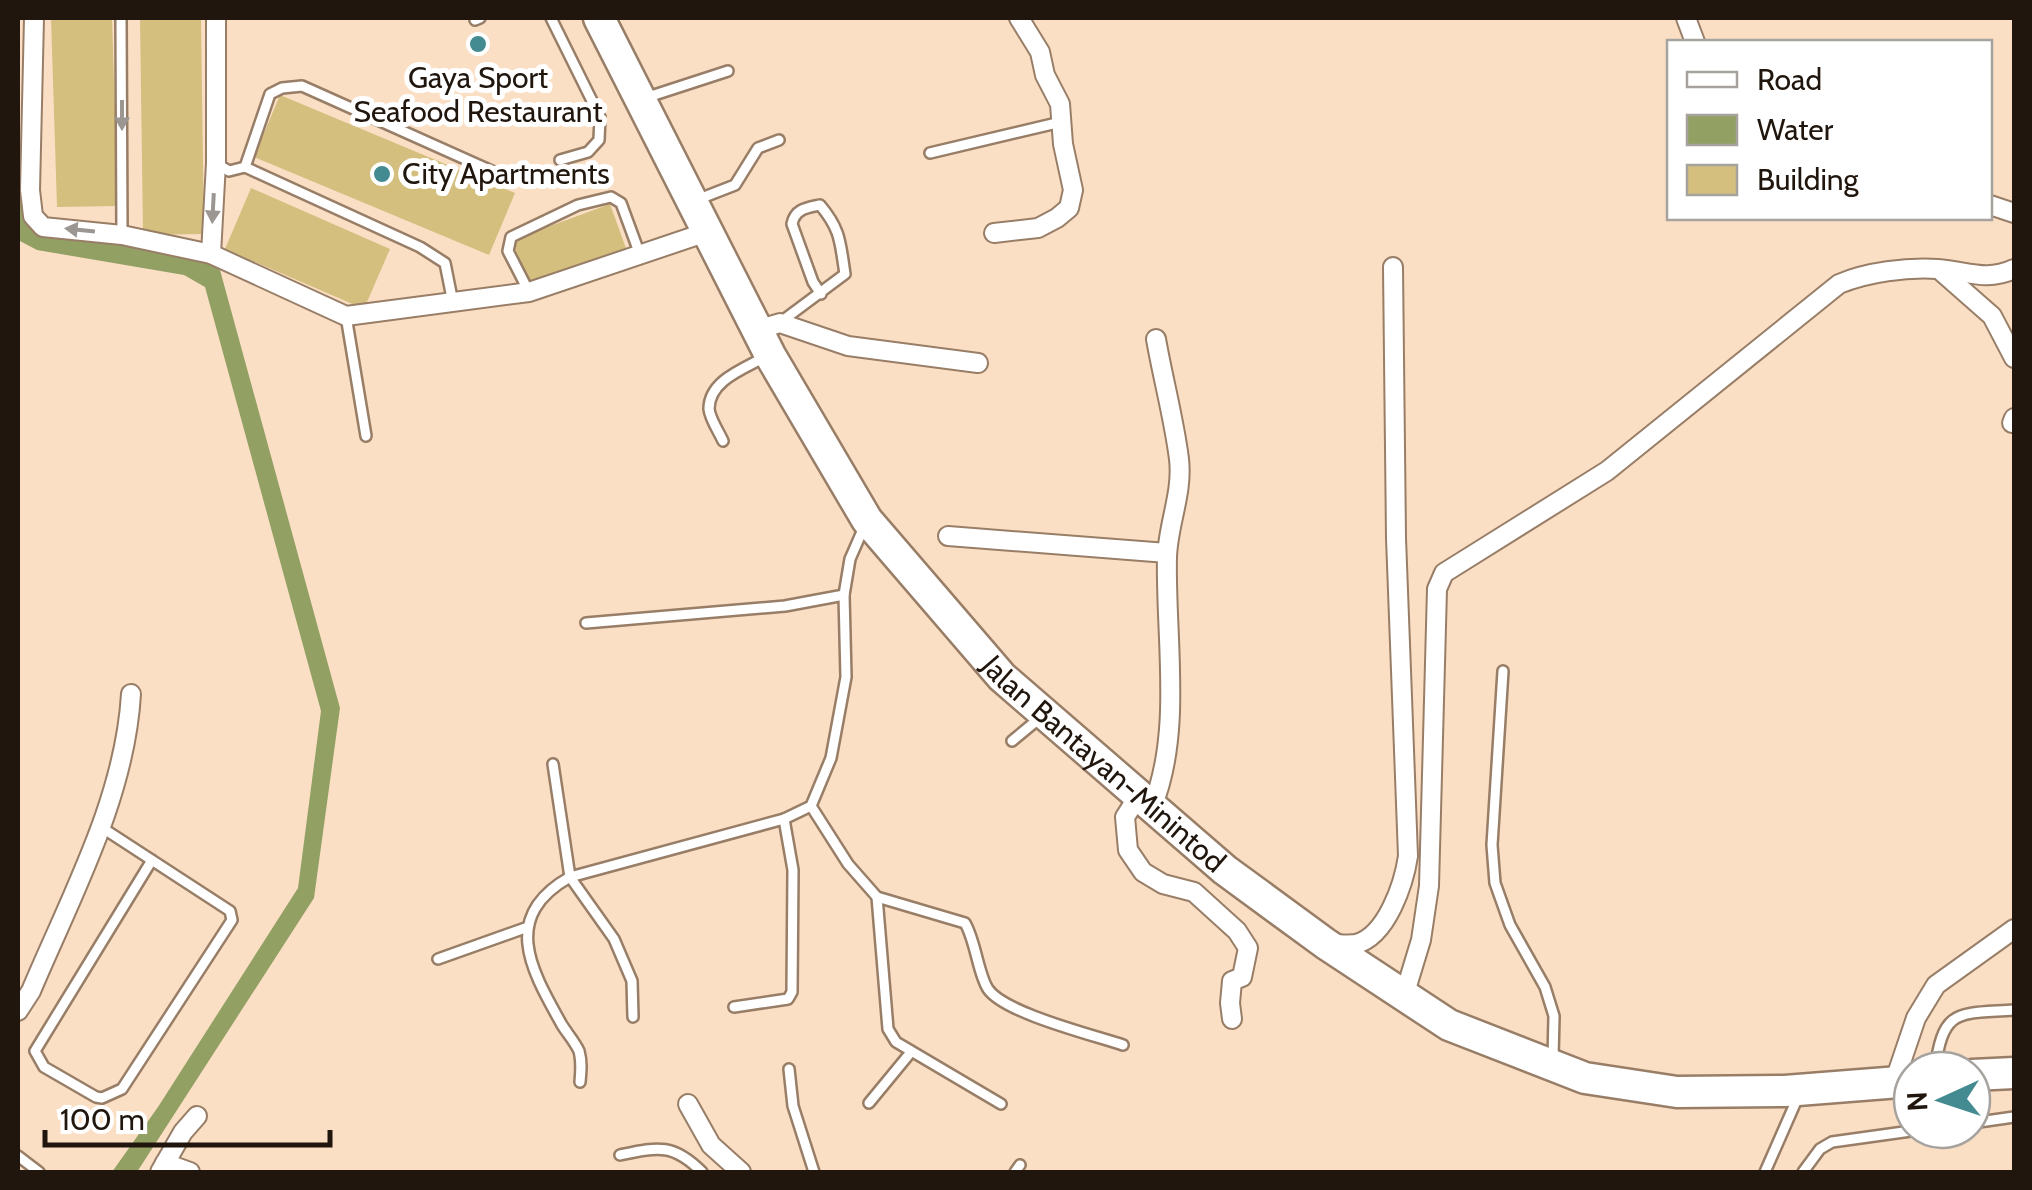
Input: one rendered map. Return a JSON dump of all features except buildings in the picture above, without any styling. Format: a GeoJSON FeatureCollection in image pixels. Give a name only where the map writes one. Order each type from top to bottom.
{"type":"FeatureCollection","features":[{"type":"Feature","properties":{"kind":"main road","name":"Jalan Bantayan-Minintod"},"geometry":{"type":"LineString","coordinates":[[598,18],[707,232],[769,336],[866,520],[1002,676],[1224,870],[1326,944],[1449,1025],[1553,1067],[1610,1084],[1649,1090],[1801,1090],[1892,1083]]}},
{"type":"Feature","properties":{"kind":"street"},"geometry":{"type":"LineString","coordinates":[[34,18],[33,216],[43,227],[122,234],[211,254],[346,316],[529,292],[707,232]]}},
{"type":"Feature","properties":{"kind":"street"},"geometry":{"type":"LineString","coordinates":[[211,254],[216,163],[216,18]]}},
{"type":"Feature","properties":{"kind":"street"},"geometry":{"type":"LineString","coordinates":[[994,233],[1038,228],[1069,208],[1072,190],[1060,104],[1040,52],[1019,18]]}},
{"type":"Feature","properties":{"kind":"street"},"geometry":{"type":"LineString","coordinates":[[1326,944],[1356,944],[1371,937],[1403,888],[1408,856],[1396,538],[1393,268]]}},
{"type":"Feature","properties":{"kind":"street"},"geometry":{"type":"LineString","coordinates":[[1404,996],[1421,940],[1428,886],[1437,589],[1444,573],[1608,471],[1828,290],[1859,276],[1938,269],[1980,277],[2010,276]]}},
{"type":"Feature","properties":{"kind":"street"},"geometry":{"type":"LineString","coordinates":[[1938,269],[1992,316],[2014,358]]}},
{"type":"Feature","properties":{"kind":"street"},"geometry":{"type":"LineString","coordinates":[[769,336],[978,362]]}},
{"type":"Feature","properties":{"kind":"street"},"geometry":{"type":"LineString","coordinates":[[1156,339],[1179,458],[1180,484],[1168,553],[1166,754],[1161,786],[1125,818],[1128,850],[1143,872],[1163,884],[1194,892],[1238,930],[1248,948],[1242,977],[1232,981],[1232,1019]]}},
{"type":"Feature","properties":{"kind":"street"},"geometry":{"type":"LineString","coordinates":[[948,536],[1168,553]]}},
{"type":"Feature","properties":{"kind":"street"},"geometry":{"type":"LineString","coordinates":[[19,1003],[101,827],[129,732],[131,694]]}},
{"type":"Feature","properties":{"kind":"street"},"geometry":{"type":"LineString","coordinates":[[1910,1050],[1916,1018],[1936,985],[2014,929]]}},
{"type":"Feature","properties":{"kind":"street"},"geometry":{"type":"LineString","coordinates":[[688,1104],[711,1145],[741,1172]]}},
{"type":"Feature","properties":{"kind":"street"},"geometry":{"type":"LineString","coordinates":[[190,1172],[162,1168],[197,1116]]}},
{"type":"Feature","properties":{"kind":"lane"},"geometry":{"type":"LineString","coordinates":[[122,18],[122,234]]}},
{"type":"Feature","properties":{"kind":"lane"},"geometry":{"type":"LineString","coordinates":[[551,18],[600,117],[599,140],[588,152],[560,160]]}},
{"type":"Feature","properties":{"kind":"lane"},"geometry":{"type":"LineString","coordinates":[[640,100],[728,71]]}},
{"type":"Feature","properties":{"kind":"lane"},"geometry":{"type":"LineString","coordinates":[[245,168],[270,94],[302,86],[512,180]]}},
{"type":"Feature","properties":{"kind":"lane"},"geometry":{"type":"LineString","coordinates":[[930,152],[1061,122]]}},
{"type":"Feature","properties":{"kind":"lane"},"geometry":{"type":"LineString","coordinates":[[692,201],[735,185],[758,148],[779,140]]}},
{"type":"Feature","properties":{"kind":"lane"},"geometry":{"type":"LineString","coordinates":[[216,163],[229,171],[245,168],[420,247],[444,263],[453,303]]}},
{"type":"Feature","properties":{"kind":"lane"},"geometry":{"type":"LineString","coordinates":[[529,292],[508,250],[511,237],[578,205],[611,197],[621,204],[639,252]]}},
{"type":"Feature","properties":{"kind":"lane"},"geometry":{"type":"LineString","coordinates":[[723,441],[709,410],[724,379],[844,274],[841,240],[835,224],[820,205],[801,209],[792,224],[821,294]]}},
{"type":"Feature","properties":{"kind":"lane"},"geometry":{"type":"LineString","coordinates":[[346,316],[366,436]]}},
{"type":"Feature","properties":{"kind":"lane"},"geometry":{"type":"LineString","coordinates":[[580,1082],[578,1048],[527,956],[528,927],[538,904],[552,888],[570,877],[784,819],[812,806],[831,758],[846,677],[844,596],[850,558],[866,520]]}},
{"type":"Feature","properties":{"kind":"lane"},"geometry":{"type":"LineString","coordinates":[[586,623],[784,606],[844,596]]}},
{"type":"Feature","properties":{"kind":"lane"},"geometry":{"type":"LineString","coordinates":[[1503,671],[1492,845],[1495,883],[1510,925],[1545,987],[1554,1016],[1553,1067]]}},
{"type":"Feature","properties":{"kind":"lane"},"geometry":{"type":"LineString","coordinates":[[1012,741],[1043,715]]}},
{"type":"Feature","properties":{"kind":"lane"},"geometry":{"type":"LineString","coordinates":[[553,764],[570,877],[614,939],[632,980],[632,1017]]}},
{"type":"Feature","properties":{"kind":"lane"},"geometry":{"type":"LineString","coordinates":[[812,806],[848,864],[877,897],[965,923],[975,940],[988,988],[1010,1007],[1123,1045]]}},
{"type":"Feature","properties":{"kind":"lane"},"geometry":{"type":"LineString","coordinates":[[734,1007],[788,1000],[792,992],[794,870],[784,819]]}},
{"type":"Feature","properties":{"kind":"lane"},"geometry":{"type":"LineString","coordinates":[[101,827],[230,910],[232,920],[122,1089],[96,1097],[44,1068],[35,1052],[152,860]]}},
{"type":"Feature","properties":{"kind":"lane"},"geometry":{"type":"LineString","coordinates":[[877,897],[888,1030],[896,1042],[1001,1104]]}},
{"type":"Feature","properties":{"kind":"lane"},"geometry":{"type":"LineString","coordinates":[[438,958],[528,927]]}},
{"type":"Feature","properties":{"kind":"lane"},"geometry":{"type":"LineString","coordinates":[[1937,1050],[1938,1040],[1952,1019],[1964,1014],[2014,1010]]}},
{"type":"Feature","properties":{"kind":"lane"},"geometry":{"type":"LineString","coordinates":[[870,1103],[912,1052]]}},
{"type":"Feature","properties":{"kind":"lane"},"geometry":{"type":"LineString","coordinates":[[789,1069],[793,1106],[814,1172]]}},
{"type":"Feature","properties":{"kind":"lane"},"geometry":{"type":"LineString","coordinates":[[1765,1172],[1801,1090]]}},
{"type":"Feature","properties":{"kind":"lane"},"geometry":{"type":"LineString","coordinates":[[1803,1172],[1820,1149],[1832,1142],[1892,1134]]}},
{"type":"Feature","properties":{"kind":"lane"},"geometry":{"type":"LineString","coordinates":[[620,1155],[652,1148],[684,1154],[702,1172]]}},
{"type":"Feature","properties":{"kind":"lane"},"geometry":{"type":"LineString","coordinates":[[18,1156],[39,1172]]}},
{"type":"Feature","properties":{"kind":"water"},"geometry":{"type":"Polygon","coordinates":[[[18,155],[25,219],[34,228],[198,256],[220,270],[340,708],[314,898],[137,1172],[112,1172],[298,888],[321,711],[205,287],[184,275],[37,250],[18,240],[18,155]]]}},
{"type":"Feature","properties":{"kind":"place","name":"Gaya Sport Seafood Restaurant"},"geometry":{"type":"Point","coordinates":[478,44]}},
{"type":"Feature","properties":{"kind":"place","name":"City Apartments"},"geometry":{"type":"Point","coordinates":[382,174]}}]}
